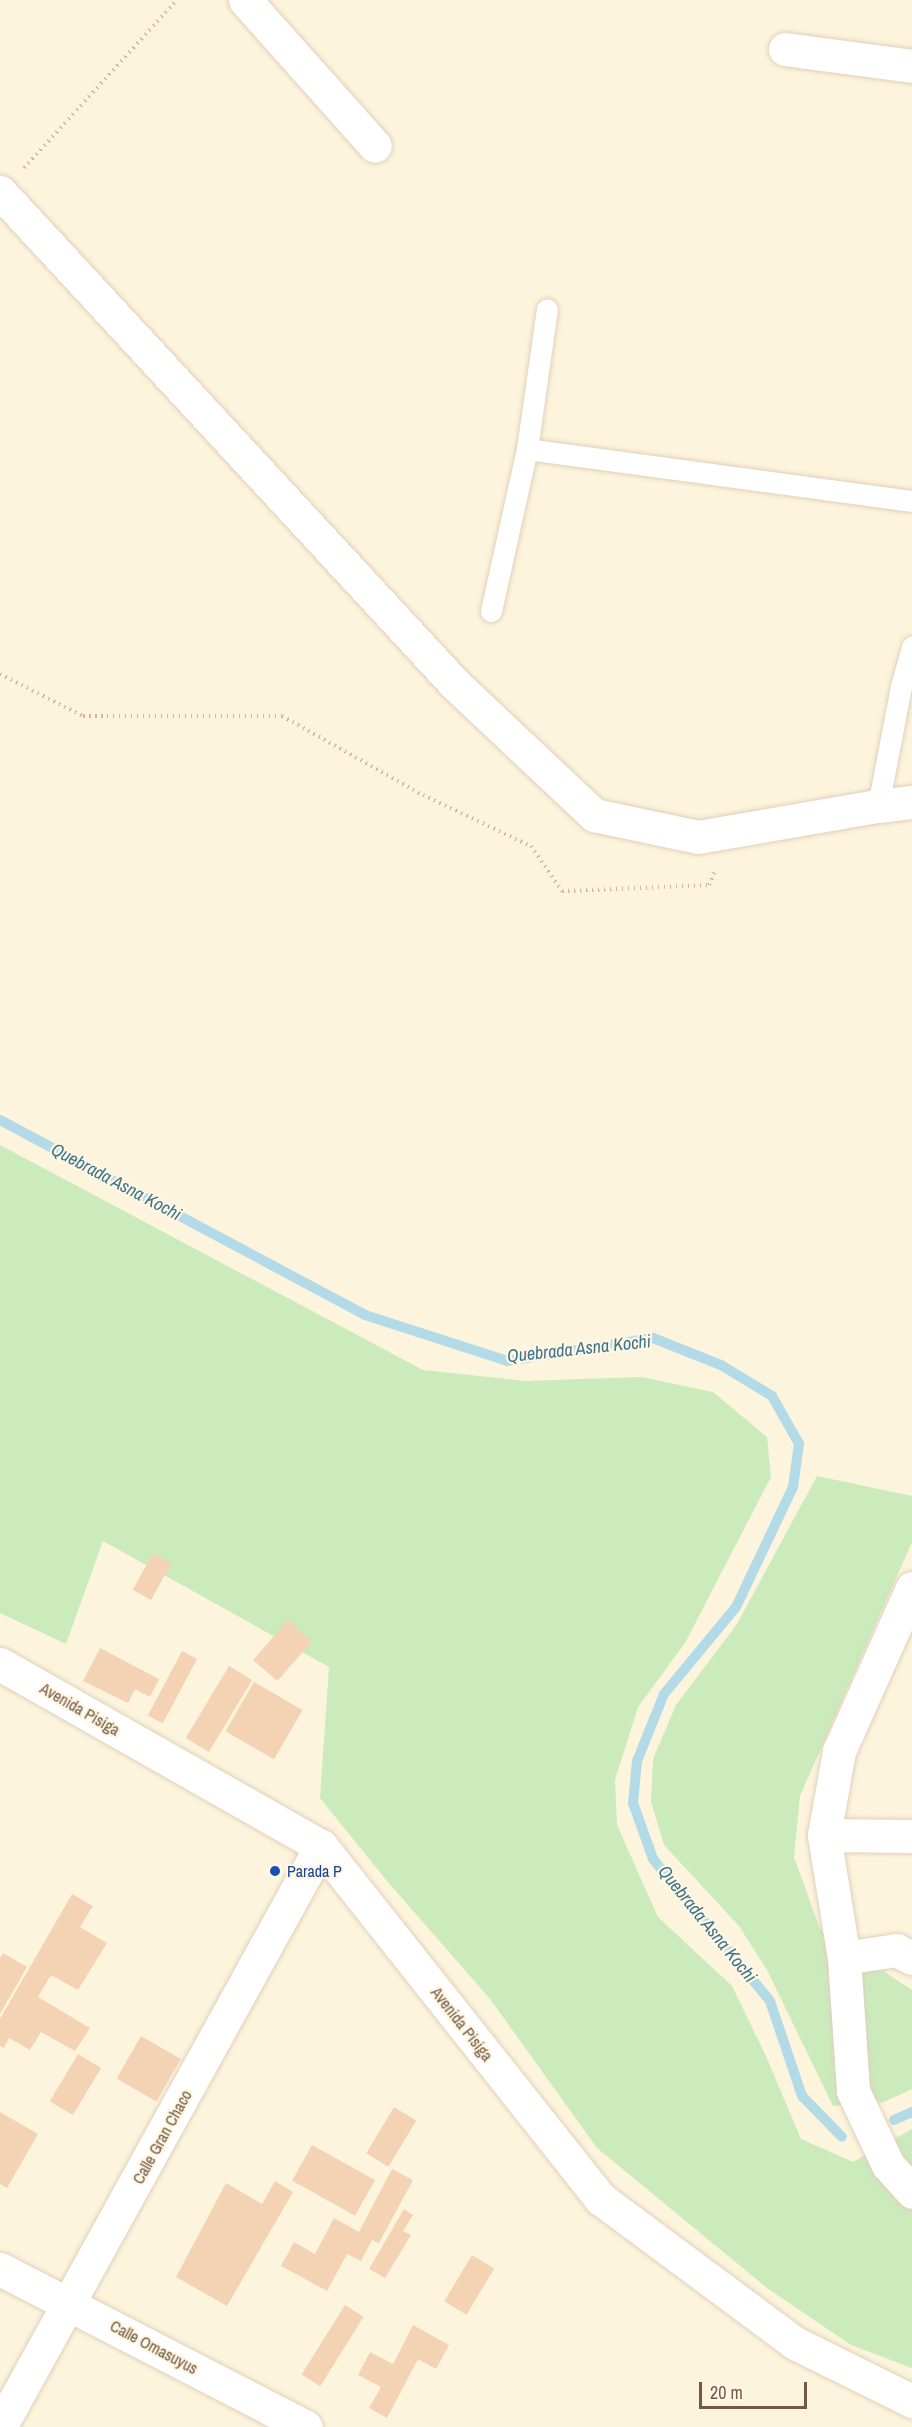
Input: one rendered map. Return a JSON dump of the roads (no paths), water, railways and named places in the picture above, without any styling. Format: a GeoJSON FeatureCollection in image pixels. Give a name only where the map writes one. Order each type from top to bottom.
{"type":"FeatureCollection","features":[{"type":"Feature","properties":{"kind":"street"},"geometry":{"type":"LineString","coordinates":[[245,0],[375,146]]}},
{"type":"Feature","properties":{"kind":"street"},"geometry":{"type":"LineString","coordinates":[[785,49],[912,66]]}},
{"type":"Feature","properties":{"kind":"street"},"geometry":{"type":"LineString","coordinates":[[0,193],[455,684],[594,815],[698,837],[912,802]]}},
{"type":"Feature","properties":{"kind":"street"},"geometry":{"type":"LineString","coordinates":[[912,1588],[839,1751],[824,1835],[844,1958],[853,2091],[888,2165],[912,2192]]}},
{"type":"Feature","properties":{"kind":"street","name":"Avenida Pisiga"},"geometry":{"type":"LineString","coordinates":[[0,1664],[321,1846],[601,2199],[795,2343],[912,2401]]}},
{"type":"Feature","properties":{"kind":"street"},"geometry":{"type":"LineString","coordinates":[[824,1835],[912,1836]]}},
{"type":"Feature","properties":{"kind":"street","name":"Calle Gran Chaco"},"geometry":{"type":"LineString","coordinates":[[0,2427],[321,1846]]}},
{"type":"Feature","properties":{"kind":"street"},"geometry":{"type":"LineString","coordinates":[[844,1958],[896,1950],[912,1958]]}},
{"type":"Feature","properties":{"kind":"street","name":"Calle Omasuyus"},"geometry":{"type":"LineString","coordinates":[[0,2269],[306,2427]]}},
{"type":"Feature","properties":{"kind":"lane"},"geometry":{"type":"LineString","coordinates":[[490,611],[527,448],[547,309]]}},
{"type":"Feature","properties":{"kind":"lane"},"geometry":{"type":"LineString","coordinates":[[527,448],[912,501]]}},
{"type":"Feature","properties":{"kind":"lane"},"geometry":{"type":"LineString","coordinates":[[878,806],[901,686],[912,647]]}},
{"type":"Feature","properties":{"kind":"waterway","name":"Quebrada Asna Kochi"},"geometry":{"type":"LineString","coordinates":[[0,1120],[365,1315],[507,1361],[653,1338],[721,1365],[772,1396],[799,1444],[793,1487],[736,1607],[664,1694],[637,1761],[633,1803],[653,1859],[770,2001],[802,2096],[842,2137]]}},
{"type":"Feature","properties":{"kind":"waterway","name":"Quebrada Asna Kochi"},"geometry":{"type":"LineString","coordinates":[[894,2120],[912,2112]]}},
{"type":"Feature","properties":{"kind":"place","name":"Parada P"},"geometry":{"type":"Point","coordinates":[275,1871]}}]}
